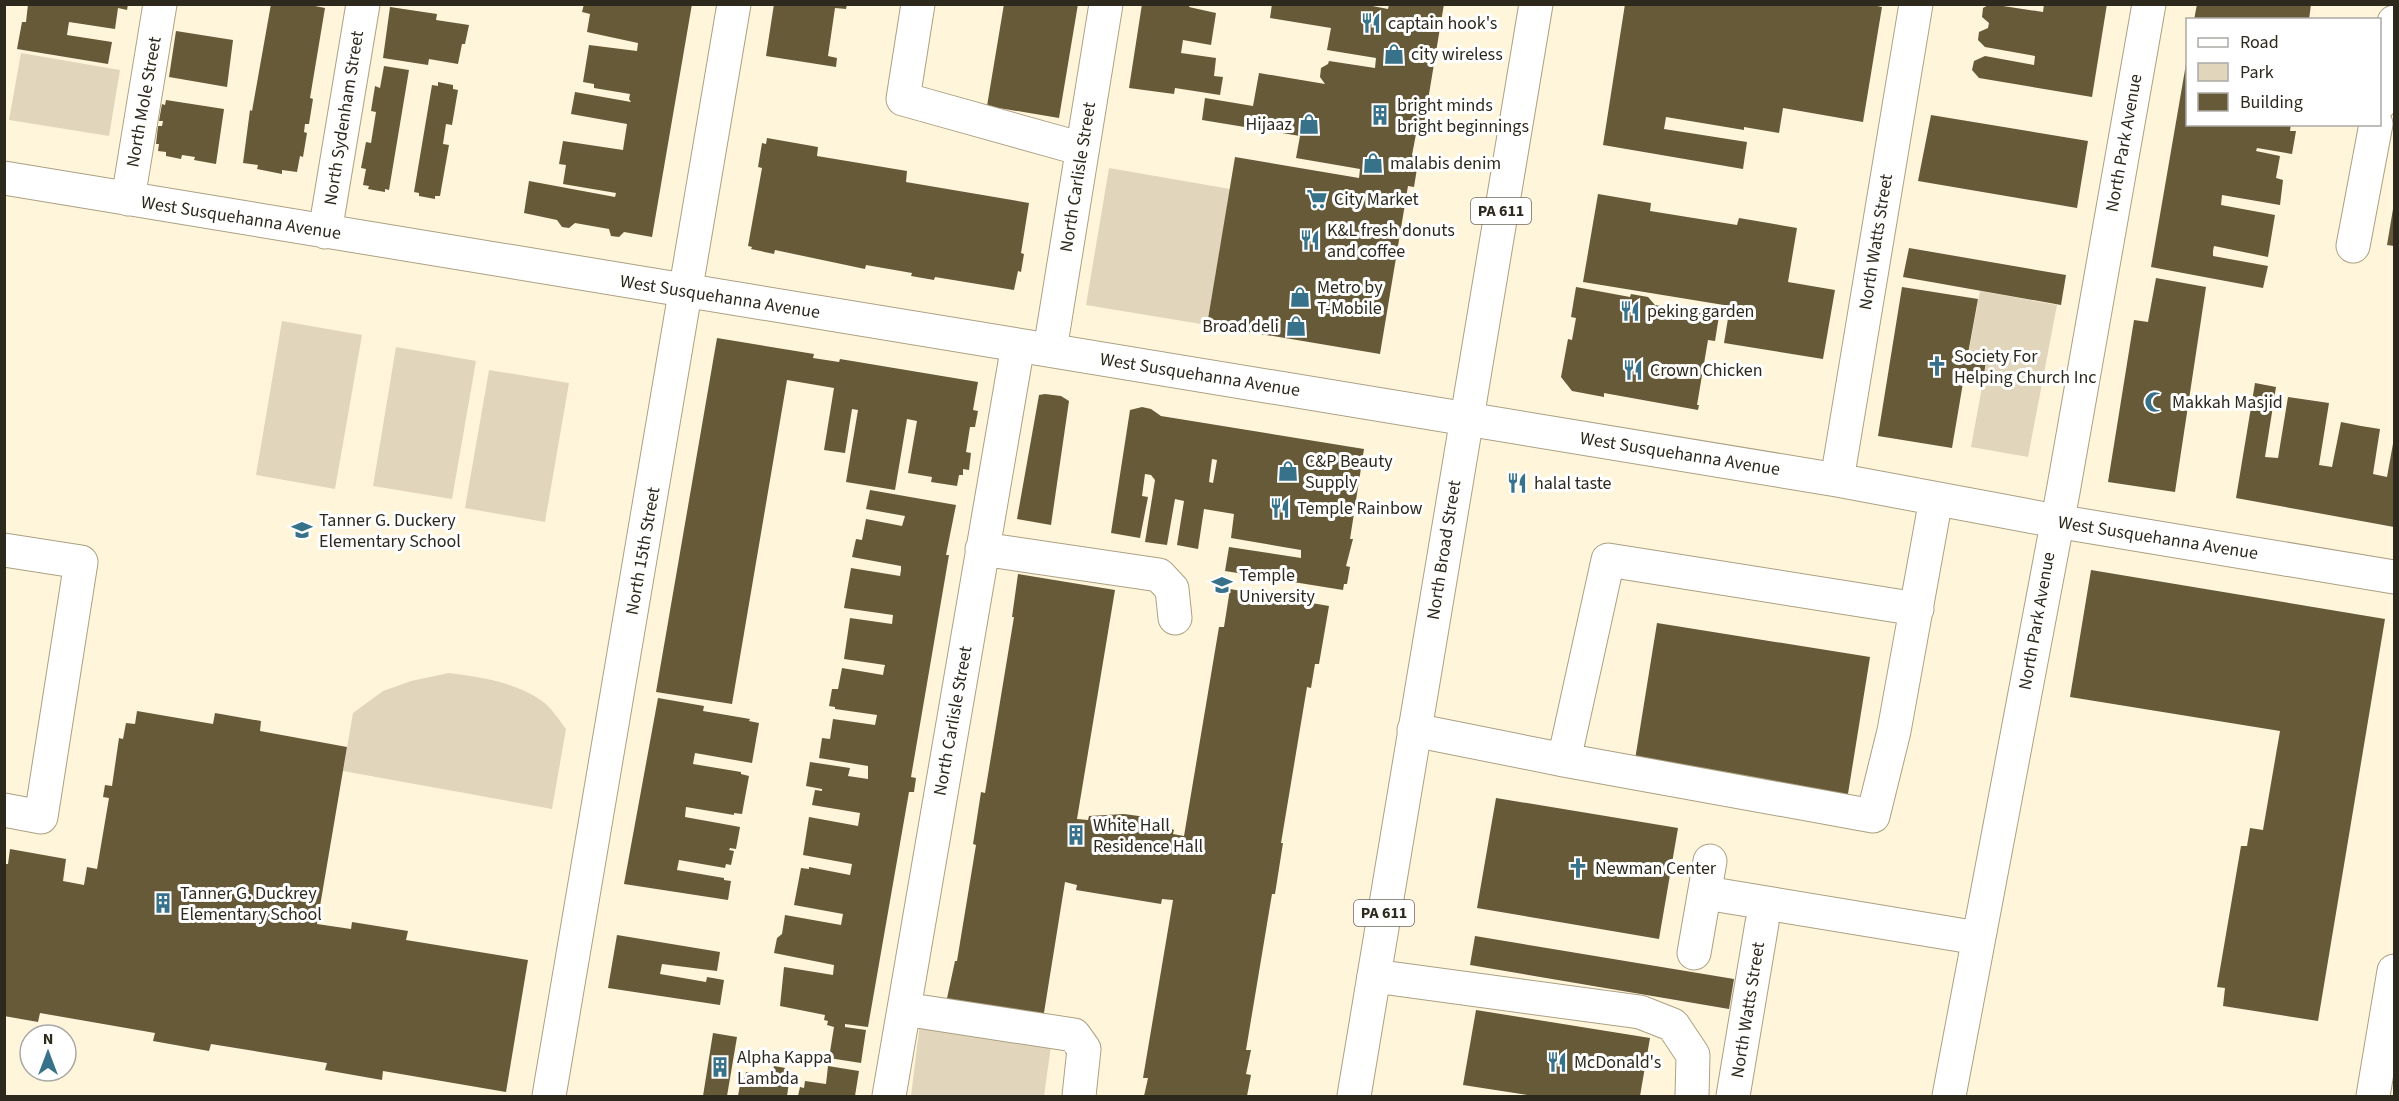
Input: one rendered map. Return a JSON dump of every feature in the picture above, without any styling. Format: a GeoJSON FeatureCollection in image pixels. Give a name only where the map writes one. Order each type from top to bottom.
{"type":"FeatureCollection","features":[{"type":"Feature","properties":{"kind":"street","name":"North Mole Street"},"geometry":{"type":"LineString","coordinates":[[128,199],[160,4]]}},
{"type":"Feature","properties":{"kind":"street","name":"North Sydenham Street"},"geometry":{"type":"LineString","coordinates":[[325,232],[363,4]]}},
{"type":"Feature","properties":{"kind":"street","name":"North 15th Street"},"geometry":{"type":"LineString","coordinates":[[549,1096],[734,4]]}},
{"type":"Feature","properties":{"kind":"street"},"geometry":{"type":"LineString","coordinates":[[918,4],[903,99],[1082,149]]}},
{"type":"Feature","properties":{"kind":"street","name":"North Carlisle Street"},"geometry":{"type":"LineString","coordinates":[[1050,350],[1106,4]]}},
{"type":"Feature","properties":{"kind":"street","name":"North Broad Street"},"geometry":{"type":"LineString","coordinates":[[1354,1096],[1536,4]]}},
{"type":"Feature","properties":{"kind":"street","name":"North Watts Street"},"geometry":{"type":"LineString","coordinates":[[1837,480],[1916,4]]}},
{"type":"Feature","properties":{"kind":"street","name":"North Park Avenue"},"geometry":{"type":"LineString","coordinates":[[1949,1096],[2149,4]]}},
{"type":"Feature","properties":{"kind":"street"},"geometry":{"type":"LineString","coordinates":[[2381,92],[2394,22]]}},
{"type":"Feature","properties":{"kind":"street"},"geometry":{"type":"LineString","coordinates":[[2353,246],[2376,126]]}},
{"type":"Feature","properties":{"kind":"street","name":"West Susquehanna Avenue"},"geometry":{"type":"LineString","coordinates":[[4,178],[687,292],[1466,418],[1837,480],[2056,521],[2394,577]]}},
{"type":"Feature","properties":{"kind":"street","name":"North Carlisle Street"},"geometry":{"type":"LineString","coordinates":[[888,1096],[1018,345]]}},
{"type":"Feature","properties":{"kind":"street"},"geometry":{"type":"LineString","coordinates":[[1414,730],[1564,760],[1873,816],[1894,731],[1936,499]]}},
{"type":"Feature","properties":{"kind":"street"},"geometry":{"type":"LineString","coordinates":[[982,549],[1159,575],[1172,589],[1175,618]]}},
{"type":"Feature","properties":{"kind":"street"},"geometry":{"type":"LineString","coordinates":[[4,550],[81,562],[41,817],[4,810]]}},
{"type":"Feature","properties":{"kind":"street"},"geometry":{"type":"LineString","coordinates":[[1564,760],[1608,560],[1917,609]]}},
{"type":"Feature","properties":{"kind":"street"},"geometry":{"type":"LineString","coordinates":[[1694,953],[1710,861]]}},
{"type":"Feature","properties":{"kind":"street"},"geometry":{"type":"LineString","coordinates":[[1706,893],[1978,938]]}},
{"type":"Feature","properties":{"kind":"street","name":"North Watts Street"},"geometry":{"type":"LineString","coordinates":[[1733,1096],[1762,923]]}},
{"type":"Feature","properties":{"kind":"street"},"geometry":{"type":"LineString","coordinates":[[2373,1096],[2394,971]]}},
{"type":"Feature","properties":{"kind":"street"},"geometry":{"type":"LineString","coordinates":[[1374,976],[1640,1012],[1673,1025],[1693,1055],[1692,1096]]}},
{"type":"Feature","properties":{"kind":"street"},"geometry":{"type":"LineString","coordinates":[[904,1009],[1074,1035],[1084,1049],[1079,1096]]}},
{"type":"Feature","properties":{"kind":"green space"},"geometry":{"type":"Polygon","coordinates":[[[21,53],[120,70],[109,136],[9,120],[21,53]]]}},
{"type":"Feature","properties":{"kind":"green space"},"geometry":{"type":"Polygon","coordinates":[[[1109,168],[1230,189],[1207,325],[1086,305],[1109,168]]]}},
{"type":"Feature","properties":{"kind":"green space"},"geometry":{"type":"Polygon","coordinates":[[[1980,291],[2057,305],[2028,457],[1971,447],[1986,365],[1967,361],[1980,291]]]}},
{"type":"Feature","properties":{"kind":"green space"},"geometry":{"type":"Polygon","coordinates":[[[282,321],[362,335],[335,489],[256,475],[282,321]]]}},
{"type":"Feature","properties":{"kind":"green space"},"geometry":{"type":"Polygon","coordinates":[[[396,347],[476,361],[452,499],[373,486],[396,347]]]}},
{"type":"Feature","properties":{"kind":"green space"},"geometry":{"type":"Polygon","coordinates":[[[489,370],[569,383],[545,522],[465,508],[489,370]]]}},
{"type":"Feature","properties":{"kind":"green space"},"geometry":{"type":"Polygon","coordinates":[[[449,673],[485,679],[520,689],[542,701],[558,718],[566,729],[552,809],[343,771],[353,713],[383,691],[411,681],[449,673]]]}},
{"type":"Feature","properties":{"kind":"green space"},"geometry":{"type":"Polygon","coordinates":[[[920,1022],[1052,1039],[1044,1096],[911,1096],[920,1022]]]}},
{"type":"Feature","properties":{"kind":"building"},"geometry":{"type":"Polygon","coordinates":[[[28,4],[128,4],[127,10],[118,8],[115,29],[69,22],[67,35],[112,42],[108,64],[17,49],[22,22],[26,22],[28,4]]]}},
{"type":"Feature","properties":{"kind":"building"},"geometry":{"type":"Polygon","coordinates":[[[271,4],[305,4],[325,8],[310,98],[313,99],[309,124],[305,124],[304,132],[307,133],[303,157],[300,156],[297,172],[282,170],[282,174],[257,169],[258,165],[243,163],[250,110],[252,111],[271,4]]]}},
{"type":"Feature","properties":{"kind":"building"},"geometry":{"type":"Polygon","coordinates":[[[584,4],[692,4],[652,237],[624,232],[619,237],[611,236],[609,229],[575,223],[569,228],[562,227],[557,220],[524,213],[529,181],[615,197],[616,193],[563,184],[566,165],[559,164],[563,141],[623,150],[627,124],[571,114],[575,92],[631,102],[630,94],[594,88],[594,84],[583,82],[589,45],[637,51],[638,43],[587,32],[590,14],[582,12],[584,4]]]}},
{"type":"Feature","properties":{"kind":"building"},"geometry":{"type":"Polygon","coordinates":[[[774,4],[847,4],[846,9],[835,8],[828,56],[837,58],[836,67],[766,56],[774,4]]]}},
{"type":"Feature","properties":{"kind":"building"},"geometry":{"type":"Polygon","coordinates":[[[1004,4],[1078,4],[1059,118],[987,106],[1004,4]]]}},
{"type":"Feature","properties":{"kind":"building"},"geometry":{"type":"Polygon","coordinates":[[[1142,4],[1190,4],[1189,7],[1216,13],[1211,45],[1183,40],[1181,53],[1216,58],[1214,76],[1223,77],[1220,95],[1175,88],[1174,94],[1129,88],[1142,4]]]}},
{"type":"Feature","properties":{"kind":"building"},"geometry":{"type":"Polygon","coordinates":[[[1272,4],[1362,4],[1388,9],[1389,4],[1444,4],[1423,130],[1417,129],[1412,155],[1419,156],[1414,187],[1408,186],[1380,354],[1207,325],[1235,157],[1359,178],[1360,169],[1296,158],[1300,136],[1202,120],[1205,98],[1253,106],[1259,73],[1325,84],[1320,77],[1321,68],[1329,61],[1375,68],[1376,58],[1327,50],[1331,28],[1270,18],[1272,4]]]}},
{"type":"Feature","properties":{"kind":"building"},"geometry":{"type":"Polygon","coordinates":[[[1625,4],[1867,4],[1882,7],[1863,122],[1783,108],[1779,133],[1744,127],[1744,130],[1666,117],[1664,129],[1747,142],[1743,169],[1603,145],[1625,4]]]}},
{"type":"Feature","properties":{"kind":"building"},"geometry":{"type":"Polygon","coordinates":[[[1990,4],[2043,12],[2044,4],[2107,4],[2092,97],[1979,78],[1972,70],[1974,61],[1985,56],[2034,65],[2035,56],[1985,47],[1978,40],[1979,32],[1988,28],[1989,23],[1982,17],[1983,8],[1990,4]]]}},
{"type":"Feature","properties":{"kind":"building"},"geometry":{"type":"Polygon","coordinates":[[[2197,4],[2311,4],[2309,18],[2194,18],[2197,4]]]}},
{"type":"Feature","properties":{"kind":"building"},"geometry":{"type":"Polygon","coordinates":[[[390,7],[437,14],[436,20],[469,25],[458,64],[429,59],[428,65],[383,58],[390,7]]]}},
{"type":"Feature","properties":{"kind":"building"},"geometry":{"type":"Polygon","coordinates":[[[176,31],[233,40],[227,87],[169,77],[176,31]]]}},
{"type":"Feature","properties":{"kind":"building"},"geometry":{"type":"Polygon","coordinates":[[[2186,64],[2186,126],[2291,126],[2290,131],[2296,131],[2292,154],[2257,148],[2256,151],[2280,156],[2276,178],[2283,180],[2280,205],[2222,195],[2221,205],[2275,215],[2268,257],[2214,246],[2213,251],[2213,256],[2268,266],[2263,288],[2151,267],[2186,64]]]}},
{"type":"Feature","properties":{"kind":"building"},"geometry":{"type":"Polygon","coordinates":[[[384,66],[409,70],[389,190],[385,189],[385,192],[368,189],[369,186],[363,185],[366,169],[361,168],[366,142],[371,143],[376,112],[371,111],[375,86],[380,88],[384,66]]]}},
{"type":"Feature","properties":{"kind":"building"},"geometry":{"type":"Polygon","coordinates":[[[438,82],[453,85],[453,89],[458,90],[452,125],[446,124],[443,144],[449,145],[440,196],[435,196],[435,199],[419,196],[419,193],[414,192],[432,85],[438,86],[438,82]]]}},
{"type":"Feature","properties":{"kind":"building"},"geometry":{"type":"Polygon","coordinates":[[[166,100],[224,109],[216,164],[194,160],[195,157],[182,155],[181,159],[166,156],[166,152],[158,151],[159,144],[156,144],[158,126],[162,126],[163,121],[159,121],[162,104],[165,105],[166,100]]]}},
{"type":"Feature","properties":{"kind":"building"},"geometry":{"type":"Polygon","coordinates":[[[1931,115],[2088,141],[2077,208],[1918,181],[1931,115]]]}},
{"type":"Feature","properties":{"kind":"building"},"geometry":{"type":"Polygon","coordinates":[[[767,138],[818,147],[817,156],[907,171],[906,182],[1029,203],[1021,253],[1024,254],[1021,272],[1018,271],[1014,290],[935,277],[934,280],[911,276],[912,273],[866,265],[865,269],[775,250],[774,254],[751,249],[752,247],[748,246],[762,168],[758,167],[762,143],[766,144],[767,138]]]}},
{"type":"Feature","properties":{"kind":"building"},"geometry":{"type":"Polygon","coordinates":[[[1598,194],[1651,203],[1650,211],[1737,225],[1739,218],[1797,228],[1788,282],[1835,290],[1823,359],[1724,343],[1730,306],[1583,282],[1598,194]]]}},
{"type":"Feature","properties":{"kind":"building"},"geometry":{"type":"Polygon","coordinates":[[[2394,209],[2394,246],[2387,245],[2394,209]]]}},
{"type":"Feature","properties":{"kind":"building"},"geometry":{"type":"Polygon","coordinates":[[[1909,248],[2066,275],[2061,305],[1903,277],[1909,248]]]}},
{"type":"Feature","properties":{"kind":"building","name":"Makkah Masjid"},"geometry":{"type":"Polygon","coordinates":[[[2156,278],[2206,287],[2175,492],[2108,482],[2134,320],[2148,322],[2156,278]]]}},
{"type":"Feature","properties":{"kind":"building"},"geometry":{"type":"Polygon","coordinates":[[[1576,287],[1630,297],[1631,294],[1648,297],[1655,305],[1719,316],[1715,341],[1708,340],[1698,410],[1604,393],[1604,397],[1572,391],[1561,377],[1568,339],[1572,340],[1576,318],[1571,317],[1576,287]]]}},
{"type":"Feature","properties":{"kind":"building","name":"Society For Helping Church Inc"},"geometry":{"type":"Polygon","coordinates":[[[1902,287],[1978,299],[1967,359],[1986,362],[1984,374],[1965,371],[1952,448],[1878,436],[1902,287]]]}},
{"type":"Feature","properties":{"kind":"building"},"geometry":{"type":"Polygon","coordinates":[[[717,338],[814,354],[813,358],[839,362],[840,359],[978,382],[973,410],[978,411],[975,427],[970,427],[966,452],[971,453],[969,470],[963,469],[963,475],[959,475],[957,486],[931,482],[932,477],[908,473],[917,421],[907,419],[895,490],[846,482],[858,410],[852,409],[845,453],[824,450],[834,388],[787,380],[732,704],[656,692],[717,338]]]}},
{"type":"Feature","properties":{"kind":"building"},"geometry":{"type":"Polygon","coordinates":[[[2255,383],[2276,387],[2265,457],[2278,458],[2288,397],[2329,403],[2319,465],[2332,467],[2341,422],[2380,429],[2373,474],[2387,477],[2394,438],[2394,527],[2236,498],[2255,383]]]}},
{"type":"Feature","properties":{"kind":"building"},"geometry":{"type":"Polygon","coordinates":[[[1039,395],[1061,396],[1069,401],[1051,525],[1017,519],[1039,395]]]}},
{"type":"Feature","properties":{"kind":"building"},"geometry":{"type":"Polygon","coordinates":[[[1142,407],[1151,409],[1161,416],[1364,449],[1350,539],[1353,539],[1346,566],[1350,567],[1347,584],[1344,584],[1343,590],[1225,571],[1229,547],[1301,558],[1301,550],[1231,538],[1234,514],[1204,509],[1198,549],[1177,545],[1184,501],[1175,499],[1167,545],[1145,542],[1155,480],[1151,475],[1145,474],[1142,496],[1148,497],[1140,538],[1111,533],[1130,410],[1142,407]],[[1212,459],[1209,482],[1213,483],[1217,460],[1212,459]]]}},
{"type":"Feature","properties":{"kind":"building"},"geometry":{"type":"Polygon","coordinates":[[[870,490],[956,505],[911,777],[916,778],[914,792],[909,792],[868,1027],[845,1024],[845,1027],[866,1030],[861,1063],[829,1058],[834,1027],[827,1025],[828,1021],[824,1020],[825,1015],[780,1006],[784,967],[833,975],[834,965],[774,953],[777,938],[782,934],[785,915],[841,925],[843,914],[794,905],[801,868],[809,869],[809,867],[850,875],[852,864],[803,855],[809,817],[858,826],[860,813],[812,805],[815,790],[822,791],[822,789],[806,786],[810,762],[850,768],[848,776],[868,779],[868,766],[819,758],[822,738],[830,739],[833,719],[875,725],[877,715],[835,709],[829,706],[832,689],[838,689],[842,668],[883,675],[885,665],[844,659],[850,618],[892,624],[893,615],[844,608],[851,568],[900,576],[901,570],[901,566],[852,557],[856,539],[862,540],[866,519],[902,526],[905,516],[866,509],[870,490]]]}},
{"type":"Feature","properties":{"kind":"building"},"geometry":{"type":"Polygon","coordinates":[[[2091,570],[2385,619],[2318,1021],[2223,1006],[2225,988],[2217,987],[2241,846],[2247,846],[2250,828],[2263,830],[2280,731],[2070,697],[2091,570]]]}},
{"type":"Feature","properties":{"kind":"building","name":"White Hall Residence Hall"},"geometry":{"type":"Polygon","coordinates":[[[1018,574],[1115,590],[1077,819],[1088,820],[1089,816],[1124,814],[1146,817],[1174,830],[1173,834],[1184,836],[1219,627],[1224,627],[1230,589],[1329,606],[1319,664],[1315,664],[1311,688],[1307,687],[1281,843],[1283,843],[1275,894],[1272,894],[1246,1050],[1251,1050],[1246,1074],[1251,1075],[1247,1096],[1144,1096],[1148,1078],[1143,1078],[1173,900],[1162,899],[1161,904],[1076,890],[1077,885],[1065,882],[1043,1019],[946,1003],[955,961],[957,961],[976,845],[973,844],[981,792],[985,793],[1014,617],[1012,617],[1018,574]]]}},
{"type":"Feature","properties":{"kind":"building"},"geometry":{"type":"Polygon","coordinates":[[[1657,623],[1870,657],[1847,800],[1634,766],[1657,623]]]}},
{"type":"Feature","properties":{"kind":"building"},"geometry":{"type":"Polygon","coordinates":[[[658,698],[704,706],[703,711],[750,719],[749,721],[759,723],[752,763],[695,753],[693,764],[741,772],[749,776],[742,814],[734,813],[734,815],[686,807],[685,817],[740,827],[736,849],[730,848],[729,850],[734,851],[731,865],[726,864],[725,868],[679,860],[677,870],[731,881],[728,900],[624,884],[658,698]]]}},
{"type":"Feature","properties":{"kind":"building","name":"Tanner G. Duckrey Elementary School"},"geometry":{"type":"Polygon","coordinates":[[[137,711],[213,724],[215,713],[261,721],[260,731],[347,747],[317,924],[351,929],[352,922],[408,931],[406,940],[528,960],[506,1092],[383,1071],[382,1080],[325,1070],[327,1063],[211,1044],[209,1051],[153,1041],[155,1033],[40,1013],[38,1022],[4,1016],[4,868],[5,864],[8,864],[10,849],[66,859],[63,881],[84,885],[87,867],[97,869],[109,798],[103,797],[105,785],[112,786],[119,738],[123,739],[126,723],[135,724],[137,711]]]}},
{"type":"Feature","properties":{"kind":"building","name":"Newman Center"},"geometry":{"type":"Polygon","coordinates":[[[1496,798],[1678,828],[1659,939],[1477,908],[1496,798]]]}},
{"type":"Feature","properties":{"kind":"building"},"geometry":{"type":"Polygon","coordinates":[[[617,935],[720,952],[717,971],[662,964],[660,974],[706,982],[707,977],[724,980],[720,1005],[608,988],[617,935]]]}},
{"type":"Feature","properties":{"kind":"building"},"geometry":{"type":"Polygon","coordinates":[[[1475,936],[1734,979],[1729,1009],[1470,965],[1475,936]]]}},
{"type":"Feature","properties":{"kind":"building","name":"McDonald's"},"geometry":{"type":"Polygon","coordinates":[[[1476,1010],[1650,1038],[1640,1096],[1534,1096],[1463,1085],[1476,1010]]]}},
{"type":"Feature","properties":{"kind":"building","name":"Alpha Kappa Lambda"},"geometry":{"type":"Polygon","coordinates":[[[713,1033],[737,1037],[727,1096],[703,1096],[713,1033]]]}},
{"type":"Feature","properties":{"kind":"building"},"geometry":{"type":"Polygon","coordinates":[[[774,1066],[791,1069],[787,1096],[738,1096],[741,1079],[744,1080],[746,1072],[764,1075],[763,1082],[766,1083],[768,1075],[772,1075],[774,1066]]]}},
{"type":"Feature","properties":{"kind":"building"},"geometry":{"type":"Polygon","coordinates":[[[828,1066],[859,1071],[855,1096],[798,1096],[800,1087],[804,1088],[805,1081],[826,1084],[828,1066]]]}},
{"type":"Feature","properties":{"kind":"place","name":"captain hook's"},"geometry":{"type":"Point","coordinates":[1371,23]}},
{"type":"Feature","properties":{"kind":"place","name":"city wireless"},"geometry":{"type":"Point","coordinates":[1394,54]}},
{"type":"Feature","properties":{"kind":"place","name":"bright minds bright beginnings"},"geometry":{"type":"Point","coordinates":[1380,115]}},
{"type":"Feature","properties":{"kind":"place","name":"Hijaaz"},"geometry":{"type":"Point","coordinates":[1309,124]}},
{"type":"Feature","properties":{"kind":"place","name":"malabis denim"},"geometry":{"type":"Point","coordinates":[1373,163]}},
{"type":"Feature","properties":{"kind":"place","name":"City Market"},"geometry":{"type":"Point","coordinates":[1317,199]}},
{"type":"Feature","properties":{"kind":"place","name":"K&L fresh donuts and coffee"},"geometry":{"type":"Point","coordinates":[1310,240]}},
{"type":"Feature","properties":{"kind":"place","name":"Metro by T-Mobile"},"geometry":{"type":"Point","coordinates":[1300,297]}},
{"type":"Feature","properties":{"kind":"place","name":"peking garden"},"geometry":{"type":"Point","coordinates":[1630,311]}},
{"type":"Feature","properties":{"kind":"place","name":"Broad deli"},"geometry":{"type":"Point","coordinates":[1296,326]}},
{"type":"Feature","properties":{"kind":"place","name":"Society For Helping Church Inc"},"geometry":{"type":"Point","coordinates":[1937,366]}},
{"type":"Feature","properties":{"kind":"place","name":"Crown Chicken"},"geometry":{"type":"Point","coordinates":[1633,370]}},
{"type":"Feature","properties":{"kind":"place","name":"Makkah Masjid"},"geometry":{"type":"Point","coordinates":[2155,402]}},
{"type":"Feature","properties":{"kind":"place","name":"C&P Beauty Supply"},"geometry":{"type":"Point","coordinates":[1288,471]}},
{"type":"Feature","properties":{"kind":"place","name":"halal taste"},"geometry":{"type":"Point","coordinates":[1517,483]}},
{"type":"Feature","properties":{"kind":"place","name":"Temple Rainbow"},"geometry":{"type":"Point","coordinates":[1280,508]}},
{"type":"Feature","properties":{"kind":"place","name":"Tanner G. Duckery Elementary School"},"geometry":{"type":"Point","coordinates":[302,530]}},
{"type":"Feature","properties":{"kind":"place","name":"Temple University"},"geometry":{"type":"Point","coordinates":[1222,585]}},
{"type":"Feature","properties":{"kind":"place","name":"White Hall Residence Hall"},"geometry":{"type":"Point","coordinates":[1076,835]}},
{"type":"Feature","properties":{"kind":"place","name":"Newman Center"},"geometry":{"type":"Point","coordinates":[1578,868]}},
{"type":"Feature","properties":{"kind":"place","name":"Tanner G. Duckrey Elementary School"},"geometry":{"type":"Point","coordinates":[163,903]}},
{"type":"Feature","properties":{"kind":"place","name":"McDonald's"},"geometry":{"type":"Point","coordinates":[1557,1062]}},
{"type":"Feature","properties":{"kind":"place","name":"Alpha Kappa Lambda"},"geometry":{"type":"Point","coordinates":[720,1067]}}]}
